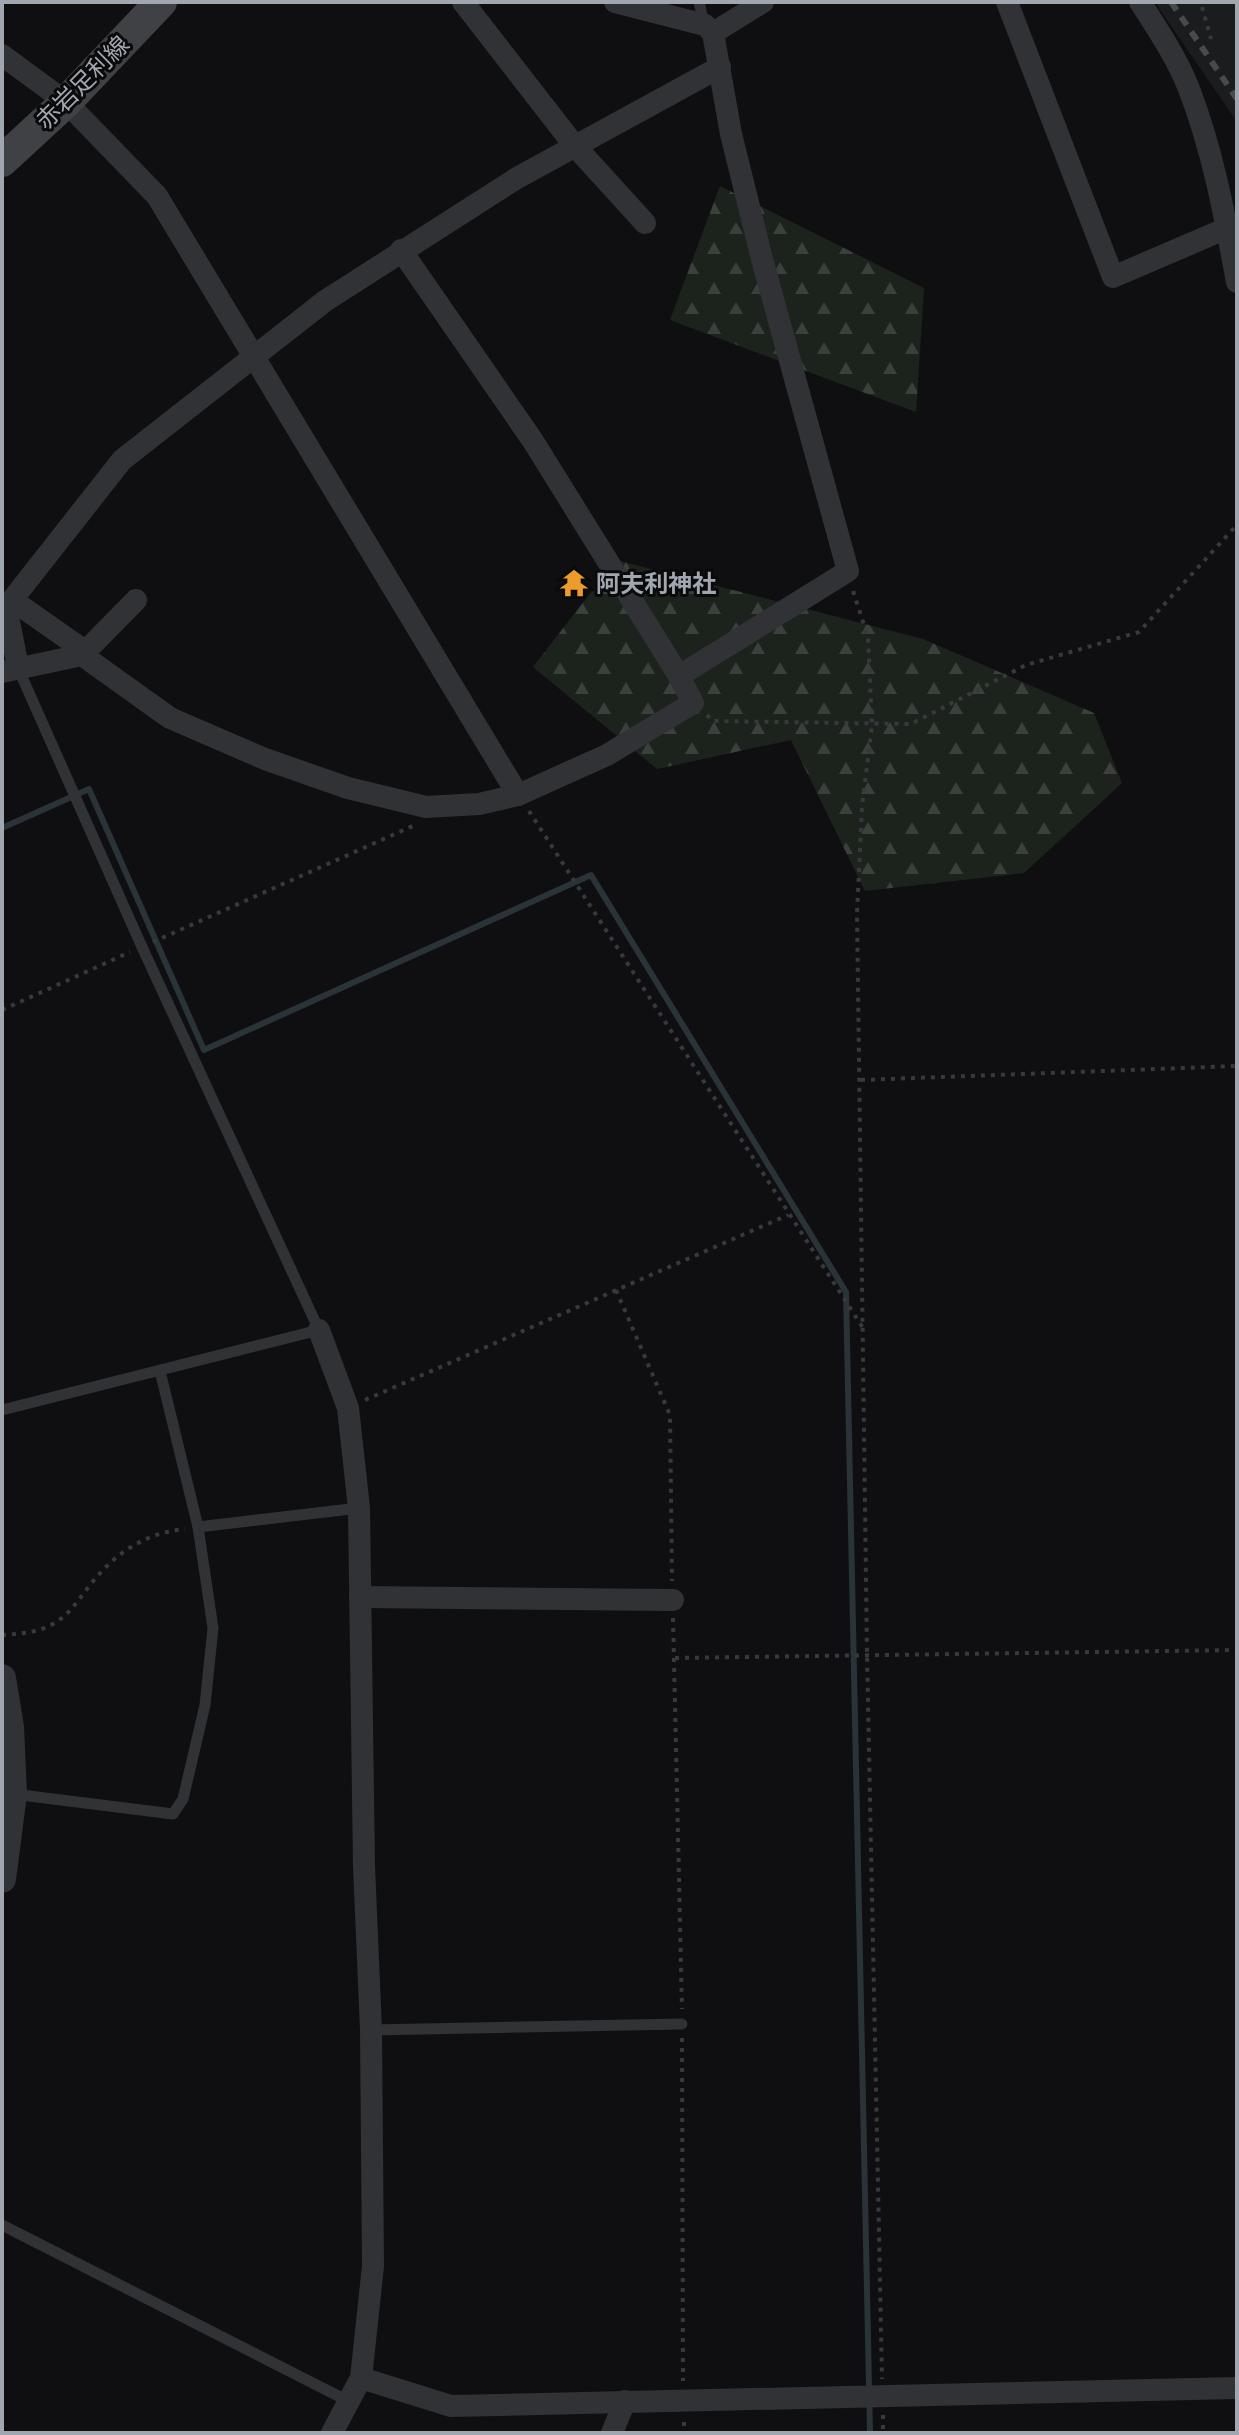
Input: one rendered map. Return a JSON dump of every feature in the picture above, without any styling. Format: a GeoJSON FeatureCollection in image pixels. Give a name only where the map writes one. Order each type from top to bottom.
{"type":"FeatureCollection","features":[{"type":"Feature","properties":{"kind":"main road","name":"赤岩足利線"},"geometry":{"type":"LineString","coordinates":[[2,161],[66,102],[161,2]]}},
{"type":"Feature","properties":{"kind":"street"},"geometry":{"type":"LineString","coordinates":[[463,2],[574,145],[645,223]]}},
{"type":"Feature","properties":{"kind":"street"},"geometry":{"type":"LineString","coordinates":[[619,3],[709,29],[763,2]]}},
{"type":"Feature","properties":{"kind":"street"},"geometry":{"type":"LineString","coordinates":[[1007,2],[1113,277],[1227,228]]}},
{"type":"Feature","properties":{"kind":"street"},"geometry":{"type":"LineString","coordinates":[[1140,2],[1169,47],[1189,89],[1216,176],[1237,282]]}},
{"type":"Feature","properties":{"kind":"street"},"geometry":{"type":"LineString","coordinates":[[679,676],[848,571],[762,259],[709,29]]}},
{"type":"Feature","properties":{"kind":"street"},"geometry":{"type":"LineString","coordinates":[[2,55],[66,102],[157,196],[518,795]]}},
{"type":"Feature","properties":{"kind":"street"},"geometry":{"type":"LineString","coordinates":[[136,600],[84,653],[10,670],[7,606],[122,460],[325,301],[401,250],[574,145],[720,67]]}},
{"type":"Feature","properties":{"kind":"street"},"geometry":{"type":"LineString","coordinates":[[7,606],[84,653],[170,718],[265,759],[348,788],[426,807],[479,804],[518,795],[607,755],[693,703],[533,441],[401,250]]}},
{"type":"Feature","properties":{"kind":"street"},"geometry":{"type":"LineString","coordinates":[[319,1330],[348,1408],[359,1508],[364,1866],[371,2030],[373,2266],[361,2378],[332,2433]]}},
{"type":"Feature","properties":{"kind":"street"},"geometry":{"type":"LineString","coordinates":[[360,1597],[673,1600]]}},
{"type":"Feature","properties":{"kind":"street"},"geometry":{"type":"LineString","coordinates":[[2,1678],[10,1727],[13,1794],[2,1879]]}},
{"type":"Feature","properties":{"kind":"street"},"geometry":{"type":"LineString","coordinates":[[361,2378],[451,2406],[1237,2388]]}},
{"type":"Feature","properties":{"kind":"street"},"geometry":{"type":"LineString","coordinates":[[612,2433],[625,2401]]}},
{"type":"Feature","properties":{"kind":"lane"},"geometry":{"type":"LineString","coordinates":[[699,2],[709,29]]}},
{"type":"Feature","properties":{"kind":"lane"},"geometry":{"type":"LineString","coordinates":[[2,1410],[319,1330],[10,670]]}},
{"type":"Feature","properties":{"kind":"lane"},"geometry":{"type":"LineString","coordinates":[[13,1794],[173,1814],[183,1799],[205,1705],[213,1628],[198,1527],[160,1371]]}},
{"type":"Feature","properties":{"kind":"lane"},"geometry":{"type":"LineString","coordinates":[[198,1527],[359,1508]]}},
{"type":"Feature","properties":{"kind":"lane"},"geometry":{"type":"LineString","coordinates":[[371,2030],[682,2024]]}},
{"type":"Feature","properties":{"kind":"lane"},"geometry":{"type":"LineString","coordinates":[[2,2225],[348,2401]]}},
{"type":"Feature","properties":{"kind":"path"},"geometry":{"type":"LineString","coordinates":[[1202,7],[1211,39]]}},
{"type":"Feature","properties":{"kind":"path"},"geometry":{"type":"LineString","coordinates":[[693,703],[713,721],[911,724],[1026,665],[1139,632],[1237,528]]}},
{"type":"Feature","properties":{"kind":"path"},"geometry":{"type":"LineString","coordinates":[[848,571],[868,637],[872,725],[862,807],[857,913],[867,1654],[883,2433]]}},
{"type":"Feature","properties":{"kind":"path"},"geometry":{"type":"LineString","coordinates":[[518,795],[864,1330]]}},
{"type":"Feature","properties":{"kind":"path"},"geometry":{"type":"LineString","coordinates":[[2,1010],[419,824],[426,807]]}},
{"type":"Feature","properties":{"kind":"path"},"geometry":{"type":"LineString","coordinates":[[861,1080],[1237,1066]]}},
{"type":"Feature","properties":{"kind":"path"},"geometry":{"type":"LineString","coordinates":[[348,1408],[788,1215]]}},
{"type":"Feature","properties":{"kind":"path"},"geometry":{"type":"LineString","coordinates":[[616,1290],[670,1415],[682,2024],[684,2433]]}},
{"type":"Feature","properties":{"kind":"path"},"geometry":{"type":"LineString","coordinates":[[2,1635],[23,1634],[50,1626],[69,1613],[109,1563],[136,1542],[163,1531],[198,1527]]}},
{"type":"Feature","properties":{"kind":"path"},"geometry":{"type":"LineString","coordinates":[[675,1658],[1237,1650]]}},
{"type":"Feature","properties":{"kind":"shaded area"},"geometry":{"type":"Polygon","coordinates":[[[1155,2],[1237,2],[1237,122],[1167,20],[1155,2]]]}},
{"type":"Feature","properties":{"kind":"green space"},"geometry":{"type":"Polygon","coordinates":[[[720,186],[924,288],[916,412],[670,320],[720,186]]]}},
{"type":"Feature","properties":{"kind":"green space"},"geometry":{"type":"Polygon","coordinates":[[[616,560],[923,639],[1094,713],[1122,783],[1024,873],[865,891],[791,740],[657,769],[533,667],[616,560]]]}},
{"type":"Feature","properties":{"kind":"waterway"},"geometry":{"type":"LineString","coordinates":[[2,828],[89,789],[204,1050],[591,875],[846,1292],[870,2433]]}},
{"type":"Feature","properties":{"kind":"railway"},"geometry":{"type":"LineString","coordinates":[[1171,2],[1237,99]]}},
{"type":"Feature","properties":{"kind":"place","name":"阿夫利神社"},"geometry":{"type":"Point","coordinates":[574,583]}}]}
